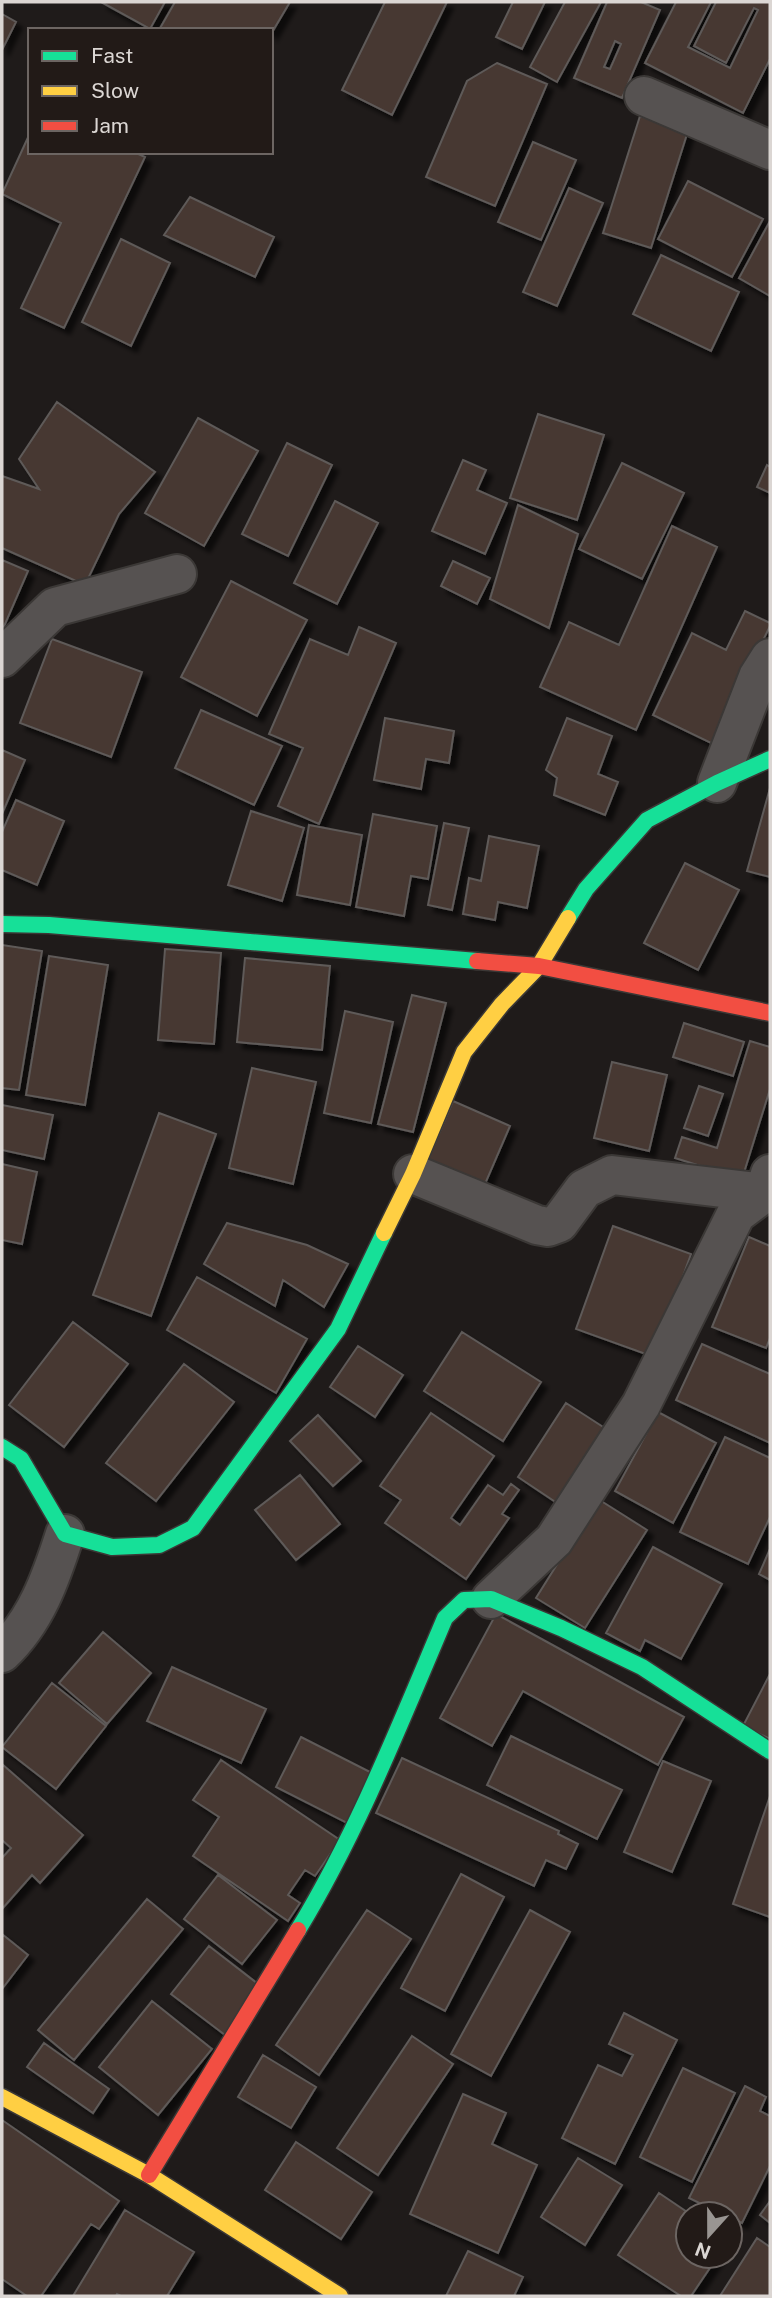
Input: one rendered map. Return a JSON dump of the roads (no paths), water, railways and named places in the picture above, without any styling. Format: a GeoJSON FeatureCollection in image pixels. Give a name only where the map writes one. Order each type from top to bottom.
{"type":"FeatureCollection","features":[{"type":"Feature","properties":{"kind":"street"},"geometry":{"type":"LineString","coordinates":[[644,96],[770,150]]}},
{"type":"Feature","properties":{"kind":"street"},"geometry":{"type":"LineString","coordinates":[[2,658],[55,607],[177,574]]}},
{"type":"Feature","properties":{"kind":"street"},"geometry":{"type":"LineString","coordinates":[[717,783],[758,677],[770,658]]}},
{"type":"Feature","properties":{"kind":"street"},"geometry":{"type":"LineString","coordinates":[[2,1447],[21,1459],[65,1534],[112,1546],[159,1545],[192,1528],[338,1329],[413,1174],[464,1052],[502,1004],[539,966],[586,889],[647,820],[770,759]]}},
{"type":"Feature","properties":{"kind":"street"},"geometry":{"type":"LineString","coordinates":[[2,924],[49,925],[539,966],[770,1013]]}},
{"type":"Feature","properties":{"kind":"street"},"geometry":{"type":"LineString","coordinates":[[413,1174],[537,1225],[548,1227],[559,1223],[584,1189],[612,1175],[767,1183]]}},
{"type":"Feature","properties":{"kind":"street"},"geometry":{"type":"LineString","coordinates":[[491,1599],[554,1540],[641,1405],[736,1214],[767,1183]]}},
{"type":"Feature","properties":{"kind":"street"},"geometry":{"type":"LineString","coordinates":[[2,1653],[18,1637],[50,1581],[65,1534]]}},
{"type":"Feature","properties":{"kind":"street"},"geometry":{"type":"LineString","coordinates":[[149,2175],[329,1879],[377,1778],[445,1618],[464,1600],[491,1599],[561,1628],[642,1667],[770,1751]]}},
{"type":"Feature","properties":{"kind":"street"},"geometry":{"type":"LineString","coordinates":[[2,2097],[149,2175],[340,2296]]}}]}
